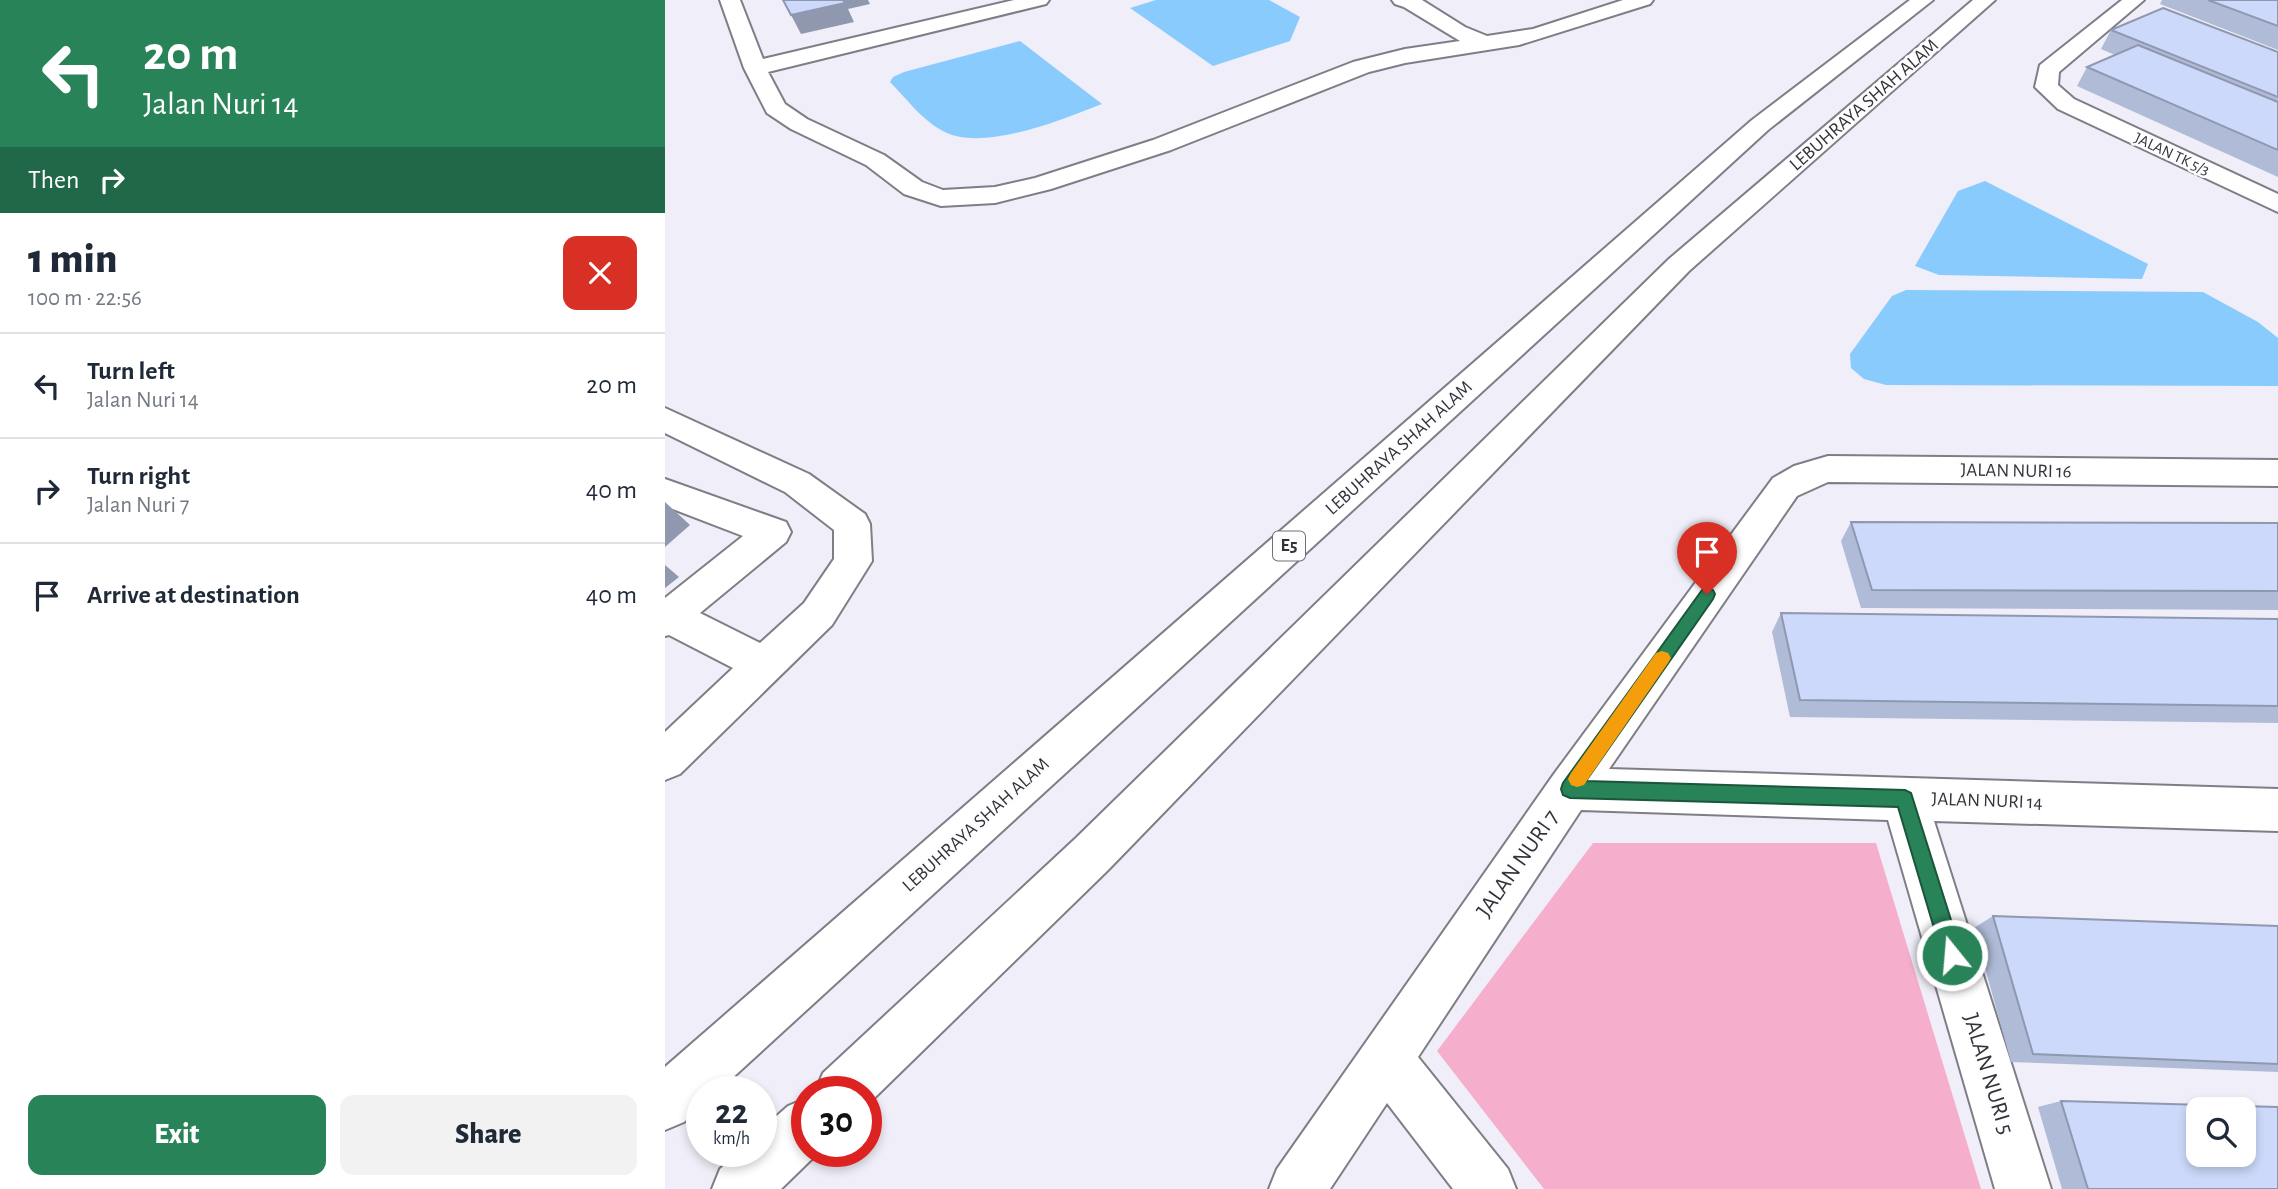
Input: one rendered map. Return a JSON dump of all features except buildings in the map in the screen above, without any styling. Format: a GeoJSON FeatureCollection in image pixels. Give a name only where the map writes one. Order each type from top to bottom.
{"type":"FeatureCollection","features":[{"type":"Feature","properties":{"kind":"main road"},"geometry":{"type":"LineString","coordinates":[[730,0],[755,68],[775,108],[799,124],[875,160],[913,188],[941,198],[995,195],[1042,184],[1162,145],[1361,67],[1405,56],[1519,38],[1643,0]]}},
{"type":"Feature","properties":{"kind":"main road"},"geometry":{"type":"LineString","coordinates":[[755,68],[1039,0]]}},
{"type":"Feature","properties":{"kind":"main road"},"geometry":{"type":"LineString","coordinates":[[1402,0],[1411,2],[1468,36],[1489,43]]}},
{"type":"Feature","properties":{"kind":"main road","name":"LEBUHRAYA SHAH ALAM"},"geometry":{"type":"LineString","coordinates":[[665,1103],[1760,125],[1923,0]]}},
{"type":"Feature","properties":{"kind":"main road","name":"LEBUHRAYA SHAH ALAM"},"geometry":{"type":"LineString","coordinates":[[859,1076],[1092,854],[1679,265],[1985,0]]}},
{"type":"Feature","properties":{"kind":"main road"},"geometry":{"type":"LineString","coordinates":[[2131,2],[2153,15]]}},
{"type":"Feature","properties":{"kind":"main road","name":"JALAN TK 5/3"},"geometry":{"type":"LineString","coordinates":[[2131,2],[2048,70],[2046,87],[2066,104],[2278,204]]}},
{"type":"Feature","properties":{"kind":"main road"},"geometry":{"type":"LineString","coordinates":[[904,10],[918,29]]}},
{"type":"Feature","properties":{"kind":"main road"},"geometry":{"type":"LineString","coordinates":[[665,419],[797,482],[852,524],[853,561],[818,614],[665,760]]}},
{"type":"Feature","properties":{"kind":"main road","name":"JALAN NURI 16"},"geometry":{"type":"LineString","coordinates":[[1769,508],[1786,487],[1806,475],[1828,469],[2278,473]]}},
{"type":"Feature","properties":{"kind":"main road"},"geometry":{"type":"LineString","coordinates":[[665,492],[773,532],[667,618],[765,664]]}},
{"type":"Feature","properties":{"kind":"main road","name":"JALAN NURI 7"},"geometry":{"type":"LineString","coordinates":[[1297,1189],[1570,789],[1769,508]]}},
{"type":"Feature","properties":{"kind":"main road","name":"JALAN NURI 14"},"geometry":{"type":"LineString","coordinates":[[1570,789],[2278,810]]}},
{"type":"Feature","properties":{"kind":"main road","name":"JALAN NURI 5"},"geometry":{"type":"LineString","coordinates":[[1905,799],[2023,1189]]}},
{"type":"Feature","properties":{"kind":"main road"},"geometry":{"type":"LineString","coordinates":[[1385,1057],[1488,1189]]}},
{"type":"Feature","properties":{"kind":"main road"},"geometry":{"type":"LineString","coordinates":[[740,1189],[791,1140]]}},
{"type":"Feature","properties":{"kind":"shaded area"},"geometry":{"type":"Polygon","coordinates":[[[1593,843],[1876,843],[1981,1189],[1544,1189],[1437,1051],[1593,843]]]}},
{"type":"Feature","properties":{"kind":"water"},"geometry":{"type":"Polygon","coordinates":[[[1156,0],[1269,0],[1300,17],[1290,41],[1213,66],[1130,8],[1156,0]]]}},
{"type":"Feature","properties":{"kind":"water"},"geometry":{"type":"Polygon","coordinates":[[[1020,41],[1102,104],[1022,132],[978,138],[958,136],[941,130],[927,120],[890,82],[893,77],[904,72],[1020,41]]]}},
{"type":"Feature","properties":{"kind":"water"},"geometry":{"type":"Polygon","coordinates":[[[1985,181],[2148,264],[2142,279],[1939,275],[1915,266],[1958,191],[1985,181]]]}},
{"type":"Feature","properties":{"kind":"water"},"geometry":{"type":"Polygon","coordinates":[[[1906,290],[2203,292],[2258,322],[2278,338],[2278,386],[1886,385],[1864,379],[1851,368],[1850,354],[1892,296],[1906,290]]]}},
{"type":"Feature","properties":{"kind":"slow traffic"},"geometry":{"type":"LineString","coordinates":[[1577,779],[1662,658]]}},
{"type":"Feature","properties":{"kind":"route"},"geometry":{"type":"LineString","coordinates":[[1707,594],[1570,789],[1905,799],[1952,955]]}}]}
